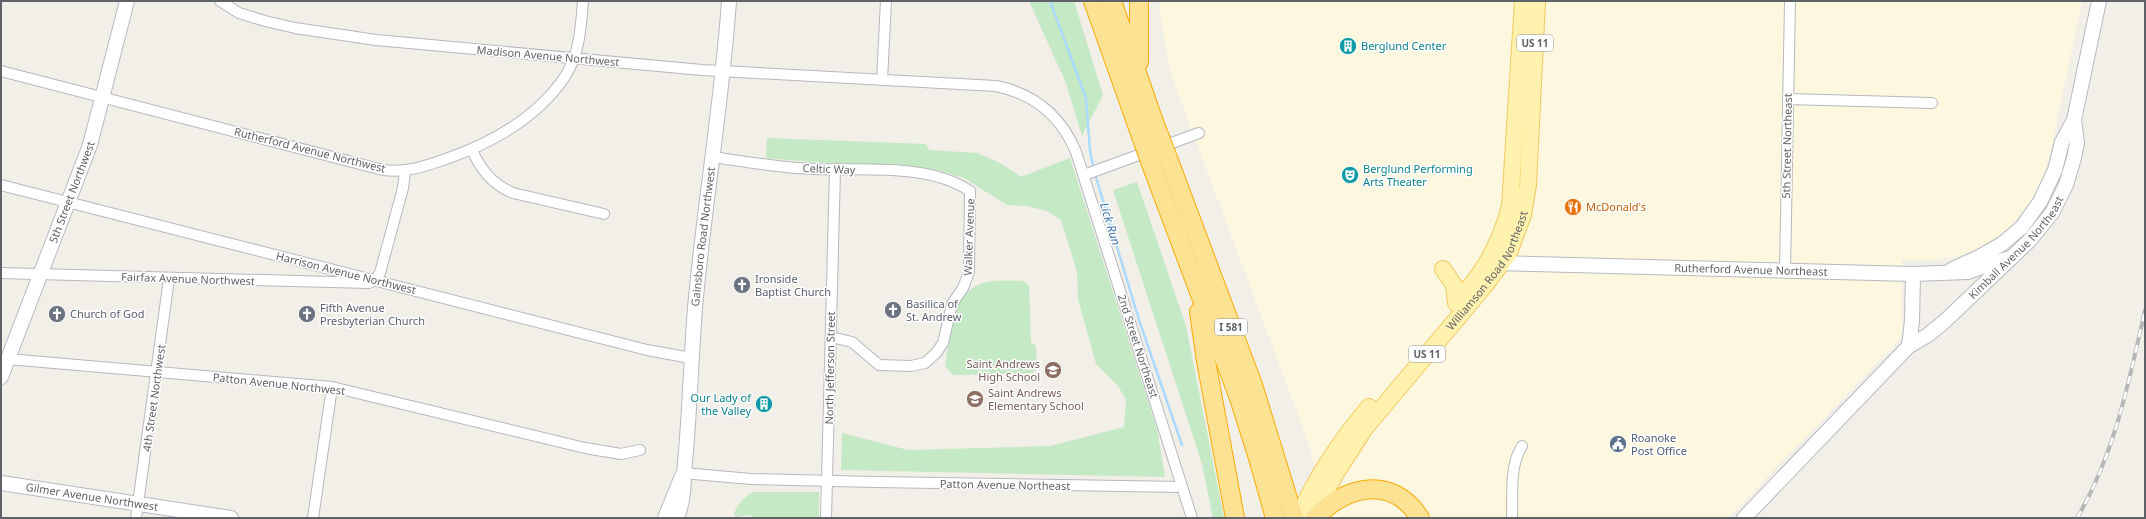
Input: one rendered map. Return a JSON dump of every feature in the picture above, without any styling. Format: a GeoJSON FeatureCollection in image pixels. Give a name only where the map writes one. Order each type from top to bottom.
{"type":"FeatureCollection","features":[{"type":"Feature","properties":{"kind":"highway","name":"I 581"},"geometry":{"type":"LineString","coordinates":[[1093,1],[1137,125],[1163,169],[1252,385],[1294,518]]}},
{"type":"Feature","properties":{"kind":"highway","name":"I 581"},"geometry":{"type":"LineString","coordinates":[[1112,1],[1153,119],[1163,169],[1194,278],[1239,398],[1274,516]]}},
{"type":"Feature","properties":{"kind":"highway"},"geometry":{"type":"LineString","coordinates":[[1139,1],[1138,33],[1140,81]]}},
{"type":"Feature","properties":{"kind":"highway"},"geometry":{"type":"LineString","coordinates":[[1194,278],[1206,361],[1233,513]]}},
{"type":"Feature","properties":{"kind":"highway"},"geometry":{"type":"LineString","coordinates":[[1313,518],[1329,504],[1347,493],[1369,489],[1381,491],[1400,498],[1409,505],[1420,518]]}},
{"type":"Feature","properties":{"kind":"main road","name":"5th Street Northwest"},"geometry":{"type":"LineString","coordinates":[[1,377],[90,145],[127,1]]}},
{"type":"Feature","properties":{"kind":"main road","name":"Gainsboro Road Northwest"},"geometry":{"type":"LineString","coordinates":[[684,474],[695,307],[723,72],[729,1]]}},
{"type":"Feature","properties":{"kind":"main road","name":"Williamson Road Northeast"},"geometry":{"type":"LineString","coordinates":[[1298,518],[1318,477],[1347,434],[1456,303],[1494,263],[1507,220],[1512,193],[1523,1]]}},
{"type":"Feature","properties":{"kind":"main road","name":"Williamson Road Northeast"},"geometry":{"type":"LineString","coordinates":[[1313,518],[1336,472],[1366,428],[1518,232],[1527,194],[1537,1]]}},
{"type":"Feature","properties":{"kind":"main road","name":"Kimball Avenue Northeast"},"geometry":{"type":"LineString","coordinates":[[1945,272],[1979,257],[2002,244],[2031,216],[2048,187],[2062,142],[2074,120],[2099,1]]}},
{"type":"Feature","properties":{"kind":"main road","name":"Kimball Avenue Northeast"},"geometry":{"type":"LineString","coordinates":[[1744,518],[1909,346],[1928,335],[1945,321],[2043,227],[2061,197],[2071,171],[2077,143],[2074,120]]}},
{"type":"Feature","properties":{"kind":"main road","name":"Rutherford Avenue Northeast"},"geometry":{"type":"LineString","coordinates":[[1494,263],[1913,274],[1968,272],[2012,257]]}},
{"type":"Feature","properties":{"kind":"main road"},"geometry":{"type":"LineString","coordinates":[[1443,268],[1454,285],[1456,303]]}},
{"type":"Feature","properties":{"kind":"main road"},"geometry":{"type":"LineString","coordinates":[[1909,346],[1912,321],[1913,274]]}},
{"type":"Feature","properties":{"kind":"main road"},"geometry":{"type":"LineString","coordinates":[[666,518],[684,474]]}},
{"type":"Feature","properties":{"kind":"main road"},"geometry":{"type":"LineString","coordinates":[[677,518],[684,496],[684,474]]}},
{"type":"Feature","properties":{"kind":"main road","name":"Gilmer Avenue Northwest"},"geometry":{"type":"LineString","coordinates":[[1,483],[137,511],[231,518]]}},
{"type":"Feature","properties":{"kind":"street","name":"Madison Avenue Northwest"},"geometry":{"type":"LineString","coordinates":[[220,1],[239,13],[265,21],[340,36],[723,72],[882,80]]}},
{"type":"Feature","properties":{"kind":"street","name":"Rutherford Avenue Northwest"},"geometry":{"type":"LineString","coordinates":[[1,71],[384,170],[405,171],[472,150],[526,118],[557,87],[574,59],[578,46],[583,1]]}},
{"type":"Feature","properties":{"kind":"street"},"geometry":{"type":"LineString","coordinates":[[882,80],[886,1]]}},
{"type":"Feature","properties":{"kind":"street","name":"5th Street Northeast"},"geometry":{"type":"LineString","coordinates":[[1785,271],[1790,1]]}},
{"type":"Feature","properties":{"kind":"street","name":"2nd Street Northeast"},"geometry":{"type":"LineString","coordinates":[[882,80],[996,86],[1022,93],[1046,108],[1063,126],[1073,145],[1095,171],[1182,488],[1192,518]]}},
{"type":"Feature","properties":{"kind":"street"},"geometry":{"type":"LineString","coordinates":[[1788,99],[1932,103]]}},
{"type":"Feature","properties":{"kind":"street"},"geometry":{"type":"LineString","coordinates":[[1095,171],[1199,133]]}},
{"type":"Feature","properties":{"kind":"street"},"geometry":{"type":"LineString","coordinates":[[472,150],[486,174],[502,188],[513,193],[604,214]]}},
{"type":"Feature","properties":{"kind":"street","name":"Celtic Way"},"geometry":{"type":"LineString","coordinates":[[713,157],[796,168],[897,171],[945,179]]}},
{"type":"Feature","properties":{"kind":"street","name":"North Jefferson Street"},"geometry":{"type":"LineString","coordinates":[[826,518],[835,170]]}},
{"type":"Feature","properties":{"kind":"street"},"geometry":{"type":"LineString","coordinates":[[375,280],[380,273],[403,188],[405,171]]}},
{"type":"Feature","properties":{"kind":"street","name":"Walker Avenue"},"geometry":{"type":"LineString","coordinates":[[831,337],[852,342],[879,365],[918,366],[925,363],[936,353],[943,343],[952,304],[965,284],[969,272],[970,191],[945,179]]}},
{"type":"Feature","properties":{"kind":"street","name":"Harrison Avenue Northwest"},"geometry":{"type":"LineString","coordinates":[[1,185],[647,350],[692,358]]}},
{"type":"Feature","properties":{"kind":"street","name":"Fairfax Avenue Northwest"},"geometry":{"type":"LineString","coordinates":[[1,273],[349,284],[369,283],[375,280]]}},
{"type":"Feature","properties":{"kind":"street","name":"4th Street Northwest"},"geometry":{"type":"LineString","coordinates":[[137,511],[169,279]]}},
{"type":"Feature","properties":{"kind":"street","name":"Patton Avenue Northwest"},"geometry":{"type":"LineString","coordinates":[[8,359],[332,387],[585,448],[620,454],[640,450]]}},
{"type":"Feature","properties":{"kind":"street"},"geometry":{"type":"LineString","coordinates":[[313,518],[332,387]]}},
{"type":"Feature","properties":{"kind":"street"},"geometry":{"type":"LineString","coordinates":[[1512,518],[1513,469],[1516,456],[1522,446]]}},
{"type":"Feature","properties":{"kind":"street"},"geometry":{"type":"LineString","coordinates":[[684,474],[751,479],[827,480]]}},
{"type":"Feature","properties":{"kind":"street","name":"Patton Avenue Northeast"},"geometry":{"type":"LineString","coordinates":[[827,480],[1182,488]]}},
{"type":"Feature","properties":{"kind":"shaded area"},"geometry":{"type":"Polygon","coordinates":[[[1160,1],[2082,1],[2050,154],[2043,178],[2029,204],[2009,228],[1985,245],[1959,256],[1934,260],[1902,260],[1902,332],[1899,340],[1728,518],[1323,518],[1311,450],[1171,74],[1160,13],[1160,1]]]}},
{"type":"Feature","properties":{"kind":"green space"},"geometry":{"type":"Polygon","coordinates":[[[1029,1],[1074,1],[1103,95],[1082,136],[1066,83],[1029,1]]]}},
{"type":"Feature","properties":{"kind":"green space"},"geometry":{"type":"Polygon","coordinates":[[[767,138],[926,144],[929,150],[977,153],[1000,163],[1021,177],[1070,158],[1157,429],[1165,477],[841,470],[842,433],[908,450],[1050,446],[1124,427],[1126,400],[1118,386],[1096,364],[1078,299],[1077,272],[1061,220],[1047,211],[1027,206],[1007,205],[964,178],[937,170],[907,165],[824,163],[766,158],[767,138]]]}},
{"type":"Feature","properties":{"kind":"green space"},"geometry":{"type":"Polygon","coordinates":[[[1137,182],[1186,326],[1224,518],[1213,518],[1202,464],[1113,190],[1137,182]]]}},
{"type":"Feature","properties":{"kind":"green space"},"geometry":{"type":"Polygon","coordinates":[[[1024,281],[1029,286],[1031,342],[1036,346],[1037,366],[1033,373],[953,375],[945,366],[953,319],[956,308],[962,299],[970,290],[985,282],[1024,281]]]}},
{"type":"Feature","properties":{"kind":"green space"},"geometry":{"type":"Polygon","coordinates":[[[753,492],[819,492],[819,518],[752,518],[751,515],[736,517],[734,514],[739,504],[753,492]]]}},
{"type":"Feature","properties":{"kind":"waterway","name":"Lick Run"},"geometry":{"type":"LineString","coordinates":[[1050,1],[1086,98],[1090,151],[1094,169]]}},
{"type":"Feature","properties":{"kind":"waterway","name":"Lick Run"},"geometry":{"type":"LineString","coordinates":[[1095,174],[1140,323],[1182,445]]}},
{"type":"Feature","properties":{"kind":"railway"},"geometry":{"type":"LineString","coordinates":[[2077,518],[2090,494],[2111,443],[2133,363],[2145,310]]}},
{"type":"Feature","properties":{"kind":"place","name":"Berglund Center"},"geometry":{"type":"Point","coordinates":[1348,46]}},
{"type":"Feature","properties":{"kind":"place","name":"Berglund Performing Arts Theater"},"geometry":{"type":"Point","coordinates":[1350,175]}},
{"type":"Feature","properties":{"kind":"place","name":"McDonald's"},"geometry":{"type":"Point","coordinates":[1573,207]}},
{"type":"Feature","properties":{"kind":"place","name":"Ironside Baptist Church"},"geometry":{"type":"Point","coordinates":[742,285]}},
{"type":"Feature","properties":{"kind":"place","name":"Basilica of St. Andrew"},"geometry":{"type":"Point","coordinates":[893,310]}},
{"type":"Feature","properties":{"kind":"place","name":"Church of God"},"geometry":{"type":"Point","coordinates":[57,314]}},
{"type":"Feature","properties":{"kind":"place","name":"Fifth Avenue Presbyterian Church"},"geometry":{"type":"Point","coordinates":[307,314]}},
{"type":"Feature","properties":{"kind":"place","name":"Saint Andrews High School"},"geometry":{"type":"Point","coordinates":[1053,370]}},
{"type":"Feature","properties":{"kind":"place","name":"Saint Andrews Elementary School"},"geometry":{"type":"Point","coordinates":[975,399]}},
{"type":"Feature","properties":{"kind":"place","name":"Our Lady of the Valley"},"geometry":{"type":"Point","coordinates":[764,404]}},
{"type":"Feature","properties":{"kind":"place","name":"Roanoke Post Office"},"geometry":{"type":"Point","coordinates":[1618,444]}}]}
